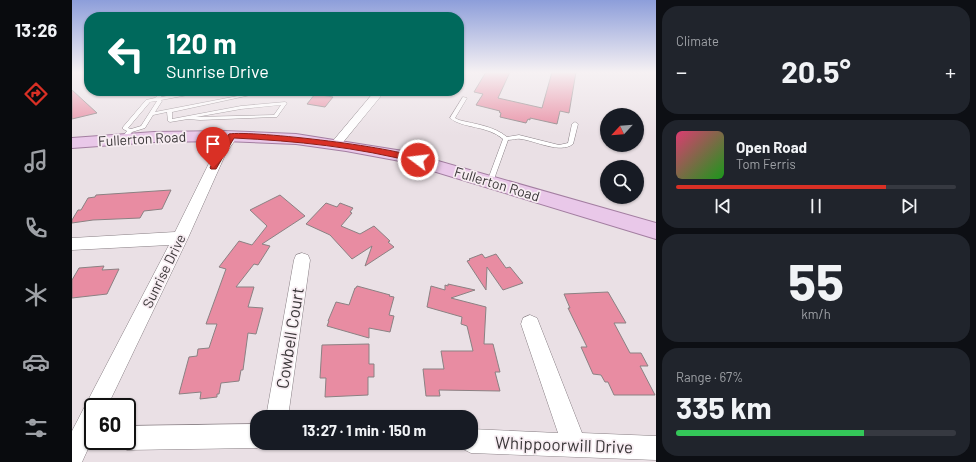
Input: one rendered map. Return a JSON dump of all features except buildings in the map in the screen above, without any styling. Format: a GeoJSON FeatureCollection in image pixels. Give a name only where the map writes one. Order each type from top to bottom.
{"type":"FeatureCollection","features":[{"type":"Feature","properties":{"kind":"main road","name":"Fullerton Road"},"geometry":{"type":"LineString","coordinates":[[72,143],[126,135],[232,136],[296,139],[336,144],[404,156],[656,231]]}},
{"type":"Feature","properties":{"kind":"street"},"geometry":{"type":"LineString","coordinates":[[336,144],[376,96]]}},
{"type":"Feature","properties":{"kind":"street","name":"Sunrise Drive"},"geometry":{"type":"LineString","coordinates":[[100,398],[220,154],[232,136]]}},
{"type":"Feature","properties":{"kind":"street"},"geometry":{"type":"LineString","coordinates":[[72,244],[180,238]]}},
{"type":"Feature","properties":{"kind":"street","name":"Cowbell Court"},"geometry":{"type":"LineString","coordinates":[[278,410],[302,260]]}},
{"type":"Feature","properties":{"kind":"street"},"geometry":{"type":"LineString","coordinates":[[530,324],[574,444]]}},
{"type":"Feature","properties":{"kind":"street"},"geometry":{"type":"LineString","coordinates":[[136,438],[250,436]]}},
{"type":"Feature","properties":{"kind":"street","name":"Whippoorwill Drive"},"geometry":{"type":"LineString","coordinates":[[478,441],[656,448]]}},
{"type":"Feature","properties":{"kind":"lane"},"geometry":{"type":"LineString","coordinates":[[157,99],[160,101],[142,127],[126,135],[125,128],[148,101],[157,99],[175,96]]}},
{"type":"Feature","properties":{"kind":"lane"},"geometry":{"type":"LineString","coordinates":[[152,114],[237,96]]}},
{"type":"Feature","properties":{"kind":"lane"},"geometry":{"type":"LineString","coordinates":[[258,96],[261,104]]}},
{"type":"Feature","properties":{"kind":"lane"},"geometry":{"type":"LineString","coordinates":[[465,98],[452,118],[457,121],[494,131],[506,138],[519,137],[559,147],[566,146],[570,144],[575,124]]}},
{"type":"Feature","properties":{"kind":"lane"},"geometry":{"type":"LineString","coordinates":[[169,110],[170,121],[187,117],[261,104],[285,103],[275,116],[200,119],[187,117]]}},
{"type":"Feature","properties":{"kind":"lane"},"geometry":{"type":"LineString","coordinates":[[490,182],[506,138]]}},
{"type":"Feature","properties":{"kind":"route"},"geometry":{"type":"LineString","coordinates":[[213,168],[232,136],[260,136],[296,139],[346,146],[404,156],[418,160]]}}]}
